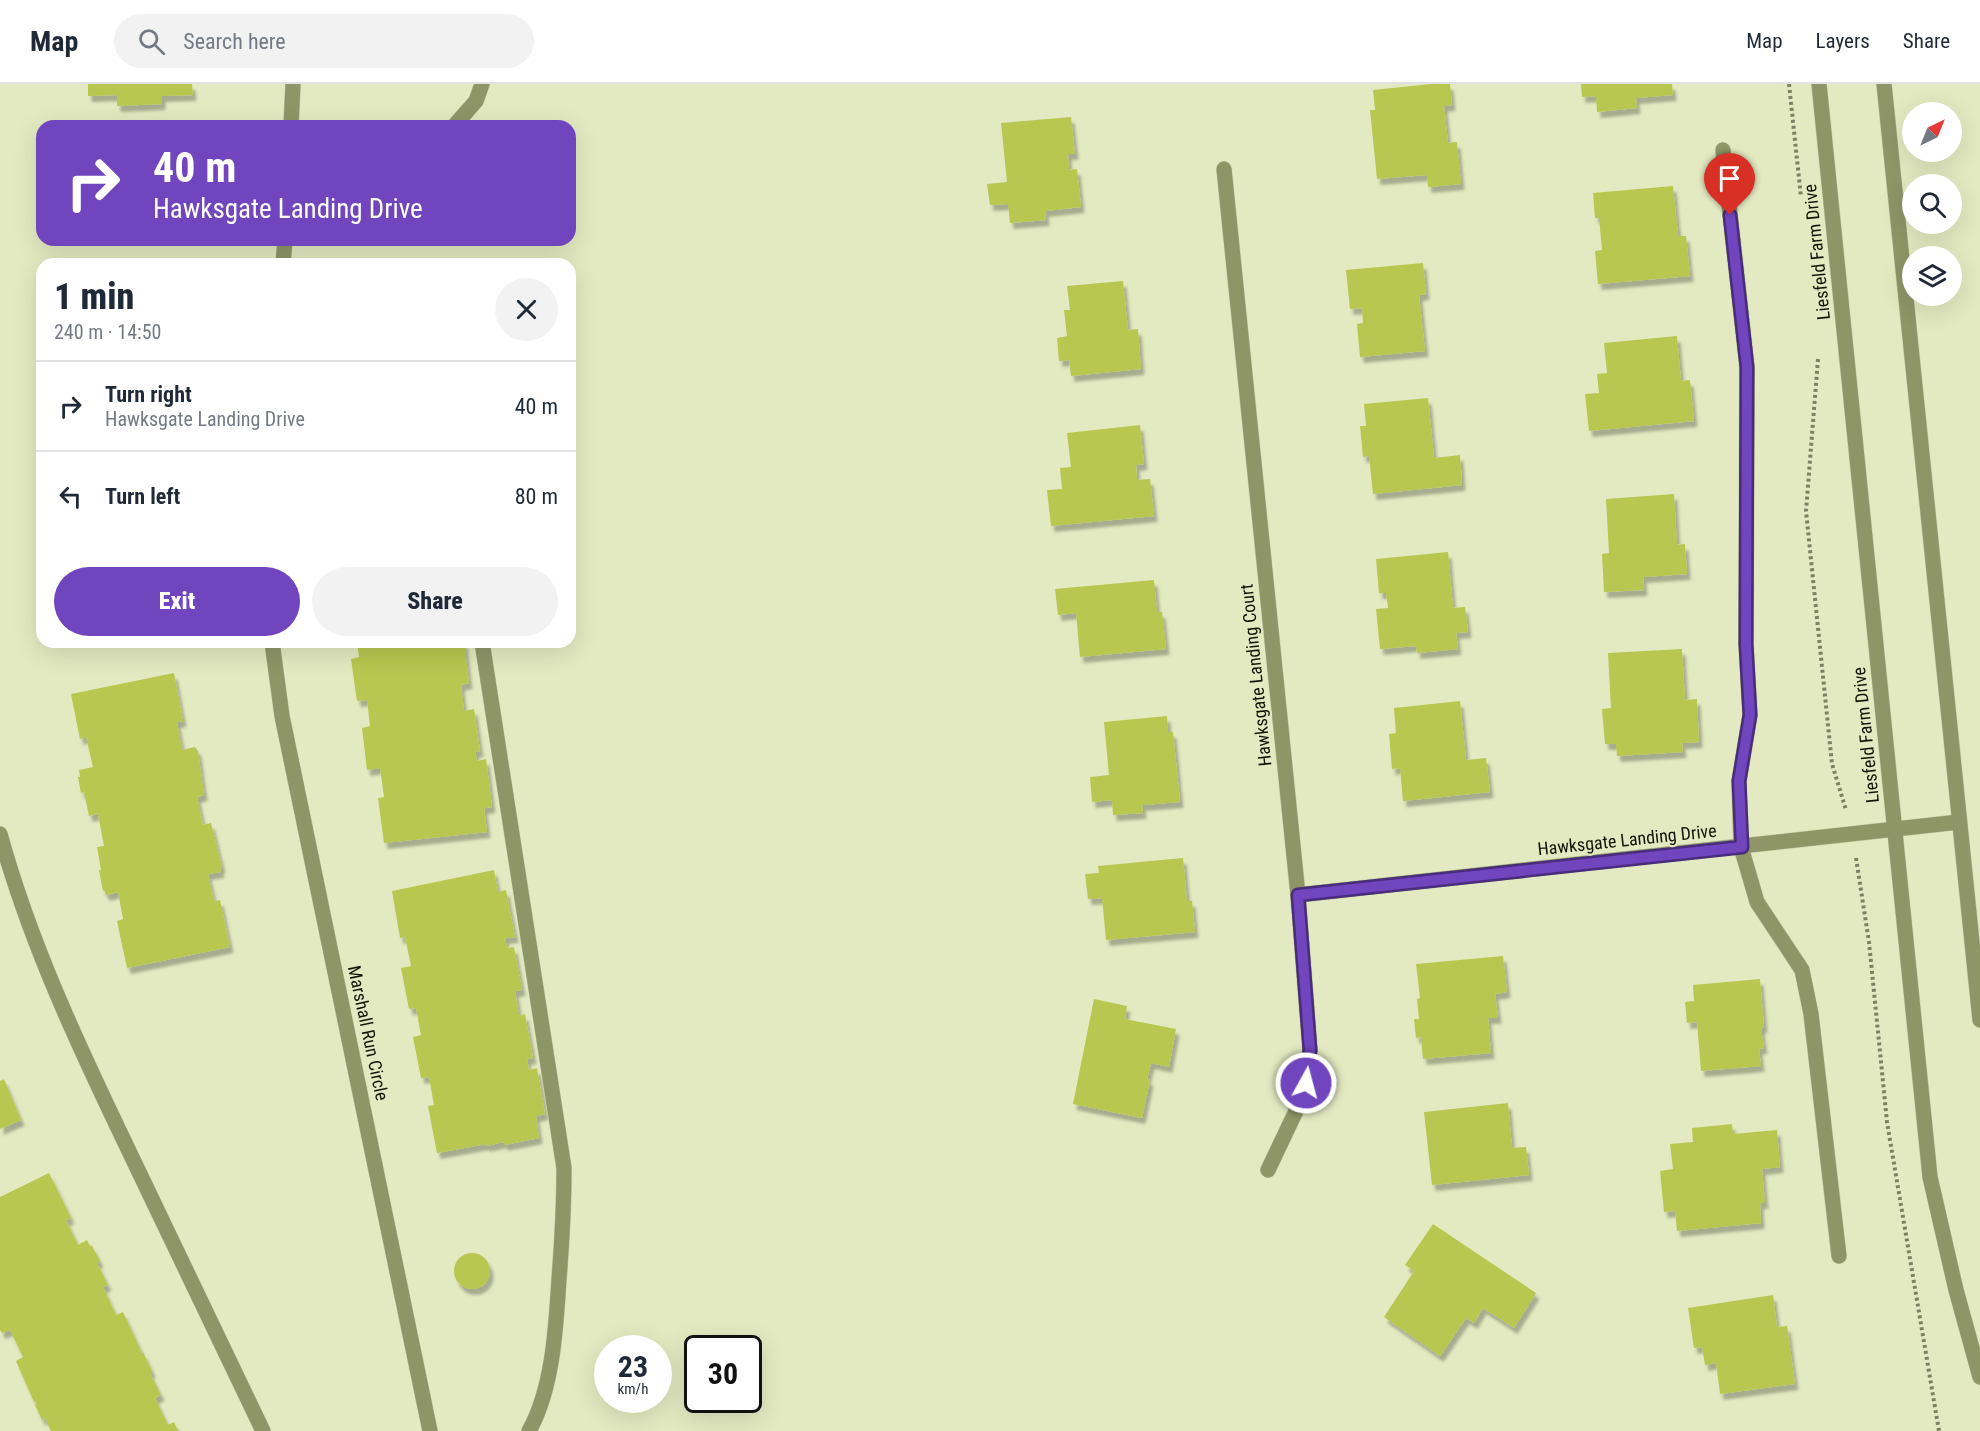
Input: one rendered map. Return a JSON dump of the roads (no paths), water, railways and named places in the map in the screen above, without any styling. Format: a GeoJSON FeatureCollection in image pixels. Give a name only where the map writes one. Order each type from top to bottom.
{"type":"FeatureCollection","features":[{"type":"Feature","properties":{"kind":"street"},"geometry":{"type":"LineString","coordinates":[[291,120],[293,84]]}},
{"type":"Feature","properties":{"kind":"street"},"geometry":{"type":"LineString","coordinates":[[459,120],[476,101],[482,84]]}},
{"type":"Feature","properties":{"kind":"street","name":"Liesfeld Farm Drive"},"geometry":{"type":"LineString","coordinates":[[1819,84],[1930,1177],[1956,1290],[1980,1377]]}},
{"type":"Feature","properties":{"kind":"street"},"geometry":{"type":"LineString","coordinates":[[1884,84],[1980,1020]]}},
{"type":"Feature","properties":{"kind":"street"},"geometry":{"type":"LineString","coordinates":[[1723,150],[1747,367],[1746,644],[1750,715],[1739,781],[1742,847],[1756,902],[1802,970],[1811,1014],[1839,1256]]}},
{"type":"Feature","properties":{"kind":"street","name":"Hawksgate Landing Court"},"geometry":{"type":"LineString","coordinates":[[1224,169],[1298,895],[1310,1050],[1306,1083],[1296,1111],[1268,1170]]}},
{"type":"Feature","properties":{"kind":"street","name":"Marshall Run Circle"},"geometry":{"type":"LineString","coordinates":[[273,648],[284,727],[430,1431]]}},
{"type":"Feature","properties":{"kind":"street"},"geometry":{"type":"LineString","coordinates":[[483,648],[564,1168],[564,1213],[557,1322],[549,1368],[536,1418],[529,1431]]}},
{"type":"Feature","properties":{"kind":"street","name":"Hawksgate Landing Drive"},"geometry":{"type":"LineString","coordinates":[[1298,895],[1959,822]]}},
{"type":"Feature","properties":{"kind":"street"},"geometry":{"type":"LineString","coordinates":[[0,834],[8,864],[45,966],[82,1051],[264,1431]]}}]}
